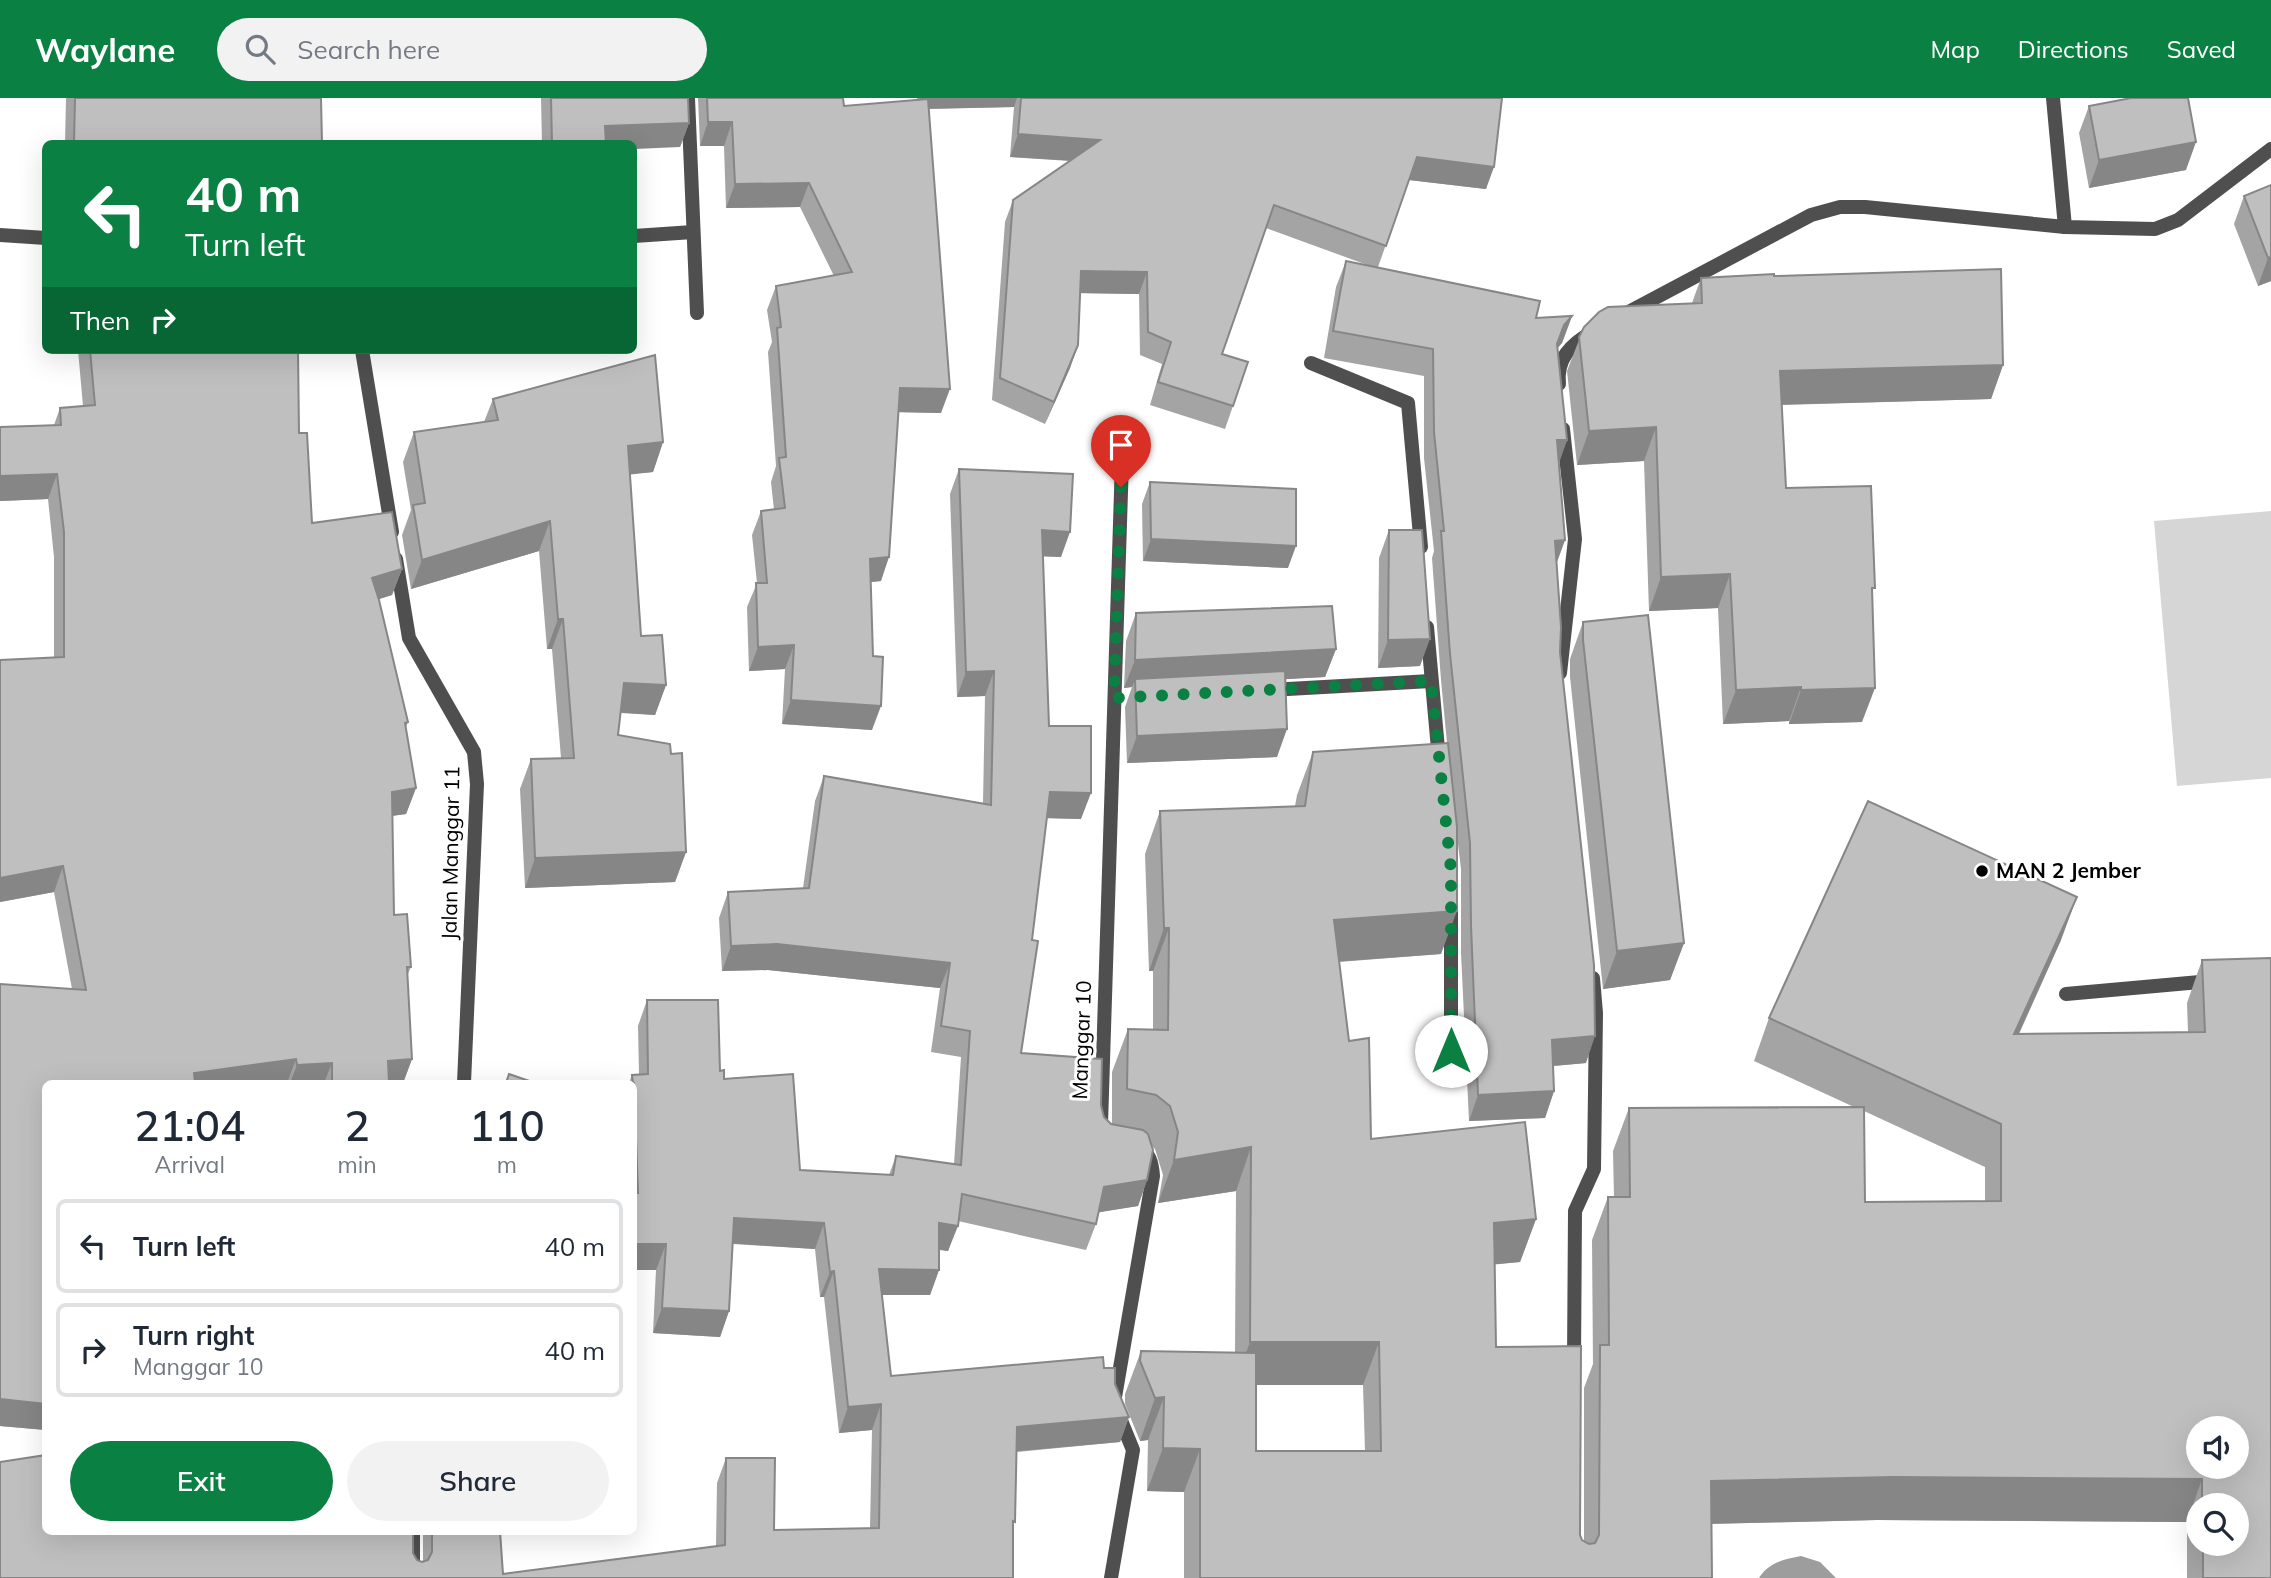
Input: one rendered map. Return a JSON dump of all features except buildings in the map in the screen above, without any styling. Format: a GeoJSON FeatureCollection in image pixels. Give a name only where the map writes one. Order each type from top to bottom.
{"type":"FeatureCollection","features":[{"type":"Feature","properties":{"kind":"street"},"geometry":{"type":"LineString","coordinates":[[688,98],[697,313]]}},
{"type":"Feature","properties":{"kind":"street"},"geometry":{"type":"LineString","coordinates":[[2053,98],[2065,227]]}},
{"type":"Feature","properties":{"kind":"street"},"geometry":{"type":"LineString","coordinates":[[1561,692],[1560,660],[1575,539],[1557,370],[1563,355],[1581,338],[1811,215],[1840,207],[1864,207],[2065,227],[2155,229],[2178,220],[2271,149]]}},
{"type":"Feature","properties":{"kind":"street"},"geometry":{"type":"LineString","coordinates":[[637,236],[693,232]]}},
{"type":"Feature","properties":{"kind":"street"},"geometry":{"type":"LineString","coordinates":[[0,235],[42,238]]}},
{"type":"Feature","properties":{"kind":"street","name":"Jalan Manggar 11"},"geometry":{"type":"LineString","coordinates":[[363,354],[410,638],[474,752],[477,784],[464,1080]]}},
{"type":"Feature","properties":{"kind":"street"},"geometry":{"type":"LineString","coordinates":[[1311,363],[1408,403],[1422,559]]}},
{"type":"Feature","properties":{"kind":"street","name":"Manggar 10"},"geometry":{"type":"LineString","coordinates":[[1104,1140],[1101,1132],[1121,698],[1122,460]]}},
{"type":"Feature","properties":{"kind":"street"},"geometry":{"type":"LineString","coordinates":[[1426,613],[1441,776]]}},
{"type":"Feature","properties":{"kind":"street"},"geometry":{"type":"LineString","coordinates":[[1252,691],[1431,681]]}},
{"type":"Feature","properties":{"kind":"street"},"geometry":{"type":"LineString","coordinates":[[1451,894],[1451,1051]]}},
{"type":"Feature","properties":{"kind":"street"},"geometry":{"type":"LineString","coordinates":[[1574,1374],[1575,1211],[1594,1169],[1596,1013],[1591,959]]}},
{"type":"Feature","properties":{"kind":"street"},"geometry":{"type":"LineString","coordinates":[[2066,993],[2230,979]]}},
{"type":"Feature","properties":{"kind":"street"},"geometry":{"type":"LineString","coordinates":[[1111,1578],[1133,1450],[1115,1406],[1115,1397],[1153,1176],[1152,1161],[1147,1153],[1131,1143],[1121,1143]]}},
{"type":"Feature","properties":{"kind":"street"},"geometry":{"type":"LineString","coordinates":[[413,1535],[414,1578]]}},
{"type":"Feature","properties":{"kind":"shaded area"},"geometry":{"type":"Polygon","coordinates":[[[2271,511],[2271,778],[2177,786],[2154,521],[2271,511]]]}},
{"type":"Feature","properties":{"kind":"shaded area"},"geometry":{"type":"Polygon","coordinates":[[[1801,1556],[1820,1562],[1836,1578],[1759,1578],[1772,1565],[1801,1556]]]}},
{"type":"Feature","properties":{"kind":"place","name":"MAN 2 Jember"},"geometry":{"type":"Point","coordinates":[1982,871]}},
{"type":"Feature","properties":{"kind":"route"},"geometry":{"type":"LineString","coordinates":[[1121,487],[1114,698],[1431,681],[1451,870],[1451,1051]]}}]}
